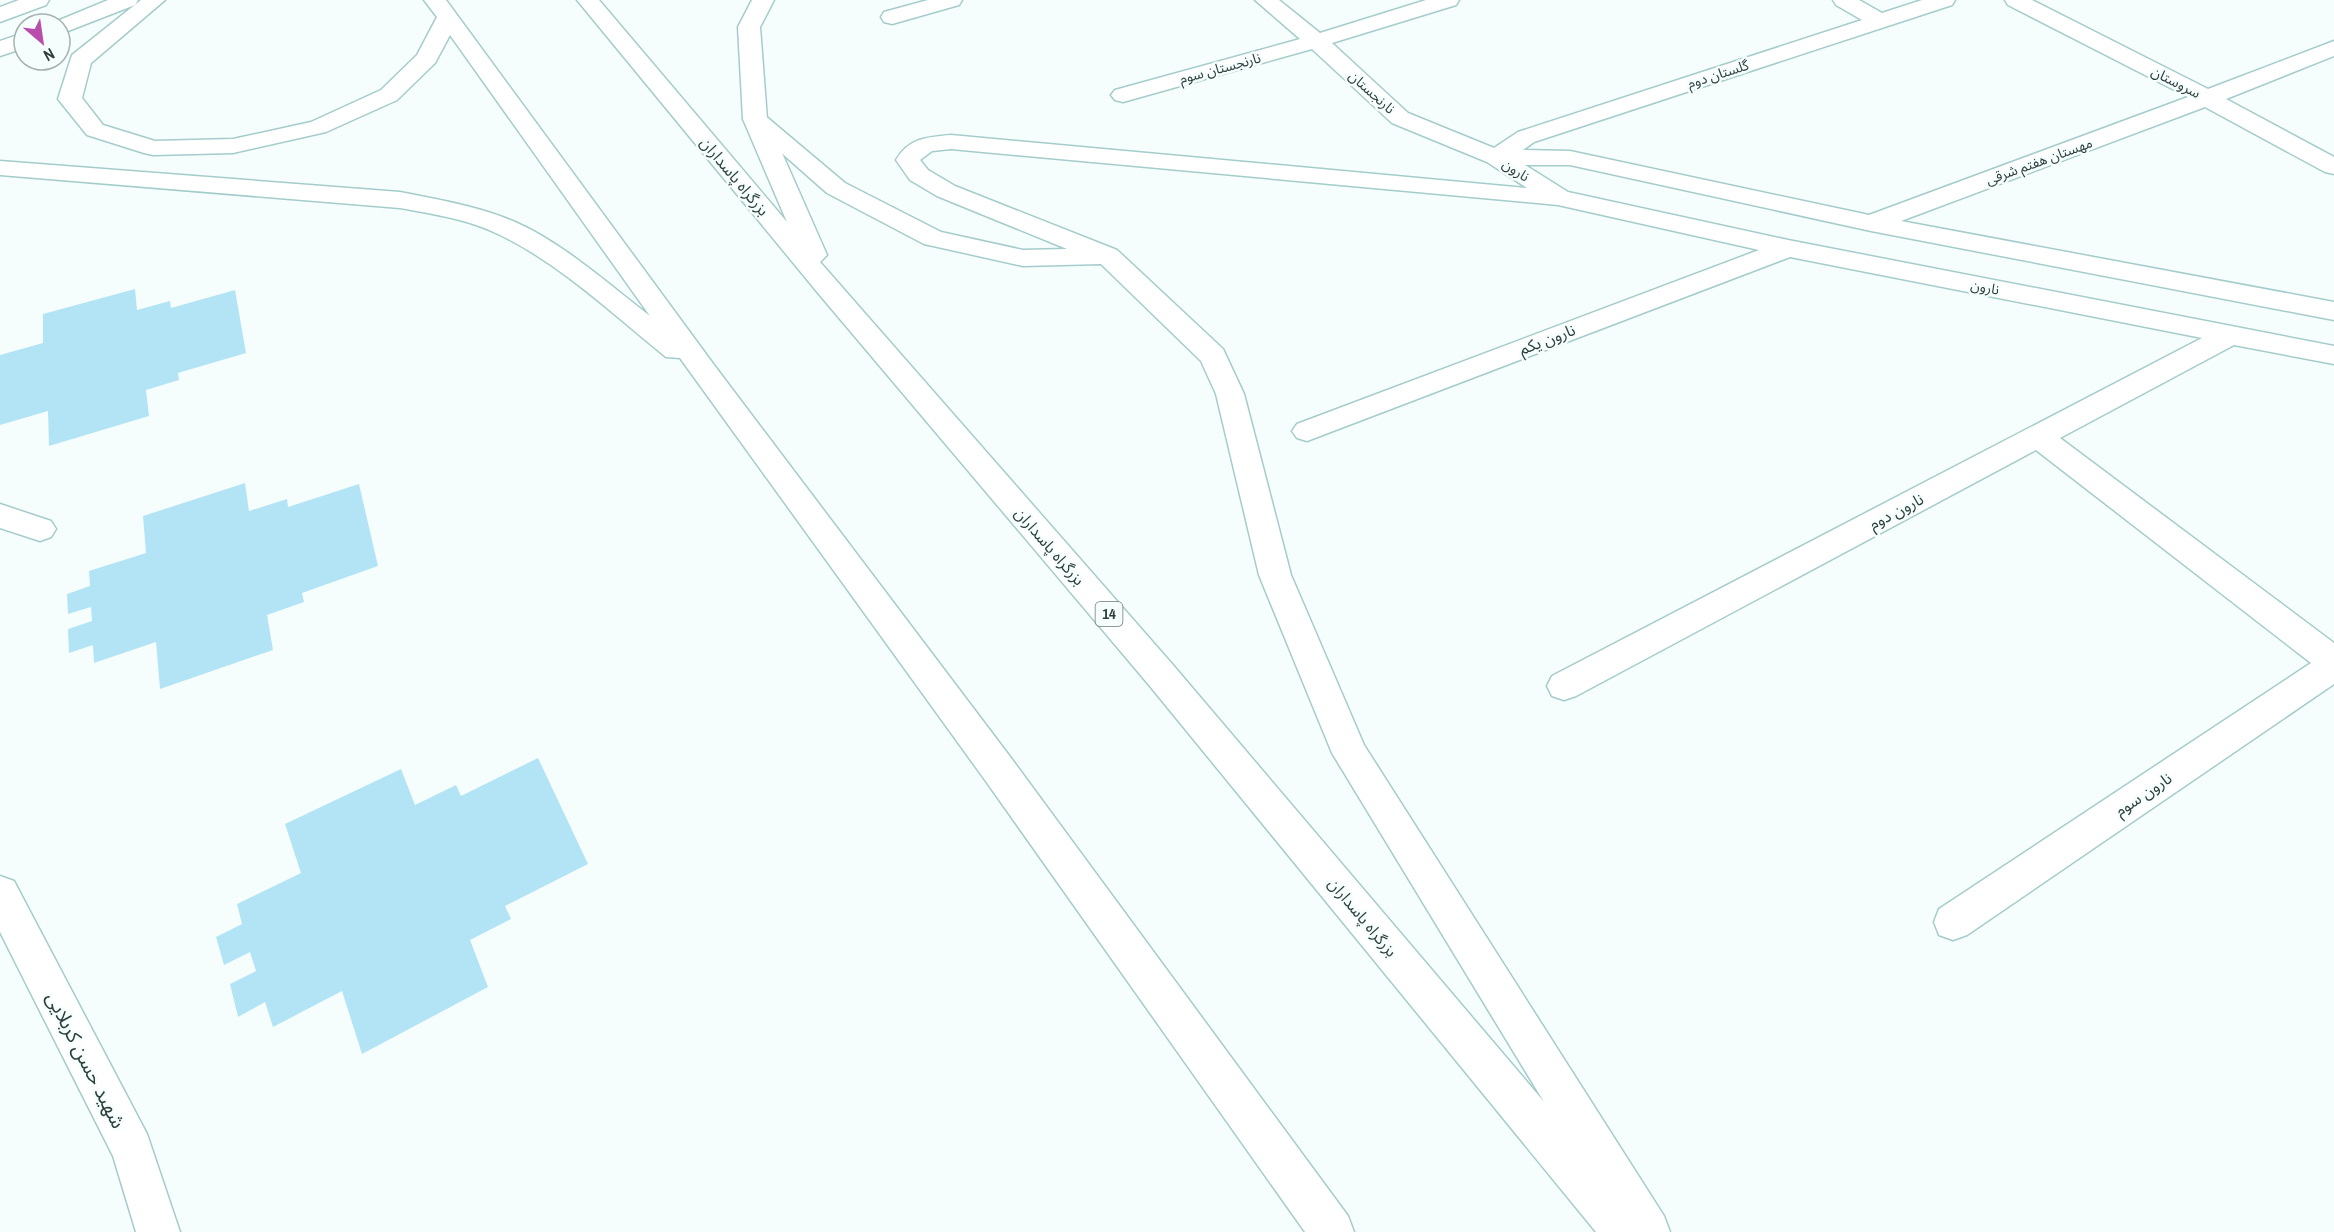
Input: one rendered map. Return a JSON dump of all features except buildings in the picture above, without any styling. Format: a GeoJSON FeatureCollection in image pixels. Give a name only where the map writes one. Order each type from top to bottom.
{"type":"FeatureCollection","features":[{"type":"Feature","properties":{"kind":"main road"},"geometry":{"type":"LineString","coordinates":[[0,15],[38,0]]}},
{"type":"Feature","properties":{"kind":"main road"},"geometry":{"type":"LineString","coordinates":[[72,21],[127,0]]}},
{"type":"Feature","properties":{"kind":"main road"},"geometry":{"type":"LineString","coordinates":[[154,0],[81,60],[70,99],[95,130],[153,148],[233,146],[318,127],[389,94],[427,58],[441,9]]}},
{"type":"Feature","properties":{"kind":"main road","name":"بزرگراه پاسداران"},"geometry":{"type":"LineString","coordinates":[[588,0],[828,287],[1161,675],[1625,1232]]}},
{"type":"Feature","properties":{"kind":"main road"},"geometry":{"type":"LineString","coordinates":[[763,0],[749,27],[755,119],[828,287]]}},
{"type":"Feature","properties":{"kind":"main road"},"geometry":{"type":"LineString","coordinates":[[892,17],[951,0]]}},
{"type":"Feature","properties":{"kind":"main road","name":"نارنجستان"},"geometry":{"type":"LineString","coordinates":[[1266,0],[1400,118],[1496,157]]}},
{"type":"Feature","properties":{"kind":"main road","name":"نارنجستان سوم"},"geometry":{"type":"LineString","coordinates":[[1123,95],[1316,42],[1448,0]]}},
{"type":"Feature","properties":{"kind":"main road"},"geometry":{"type":"LineString","coordinates":[[1844,0],[1880,21]]}},
{"type":"Feature","properties":{"kind":"main road","name":"گلستان دوم"},"geometry":{"type":"LineString","coordinates":[[1496,157],[1526,137],[1944,0]]}},
{"type":"Feature","properties":{"kind":"main road","name":"سروستان"},"geometry":{"type":"LineString","coordinates":[[2016,0],[2207,98],[2334,167]]}},
{"type":"Feature","properties":{"kind":"main road"},"geometry":{"type":"LineString","coordinates":[[441,9],[564,175],[704,372],[998,768],[1332,1232]]}},
{"type":"Feature","properties":{"kind":"main road","name":"مهستان هفتم شرقی"},"geometry":{"type":"LineString","coordinates":[[1871,223],[2207,98],[2334,48]]}},
{"type":"Feature","properties":{"kind":"main road"},"geometry":{"type":"LineString","coordinates":[[755,119],[836,188],[933,238],[1023,258],[1108,256]]}},
{"type":"Feature","properties":{"kind":"main road"},"geometry":{"type":"LineString","coordinates":[[1560,198],[951,142],[922,145],[912,151],[908,160],[919,176],[946,191],[1108,256],[1213,356],[1230,394],[1275,575],[1350,753],[1648,1232]]}},
{"type":"Feature","properties":{"kind":"main road","name":"نارون"},"geometry":{"type":"LineString","coordinates":[[1496,157],[1560,198],[1788,248],[2334,355]]}},
{"type":"Feature","properties":{"kind":"main road","name":"نارون"},"geometry":{"type":"LineString","coordinates":[[1496,157],[1570,158],[1871,223],[2334,311]]}},
{"type":"Feature","properties":{"kind":"main road"},"geometry":{"type":"LineString","coordinates":[[0,168],[400,200],[460,212],[507,228],[559,259],[704,372]]}},
{"type":"Feature","properties":{"kind":"main road","name":"نارون یکم"},"geometry":{"type":"LineString","coordinates":[[1307,431],[1788,248]]}},
{"type":"Feature","properties":{"kind":"main road","name":"نارون دوم"},"geometry":{"type":"LineString","coordinates":[[1564,686],[2228,336]]}},
{"type":"Feature","properties":{"kind":"main road"},"geometry":{"type":"LineString","coordinates":[[2037,436],[2334,664]]}},
{"type":"Feature","properties":{"kind":"main road"},"geometry":{"type":"LineString","coordinates":[[0,516],[39,529]]}},
{"type":"Feature","properties":{"kind":"main road","name":"نارون سوم"},"geometry":{"type":"LineString","coordinates":[[1953,922],[2334,664]]}},
{"type":"Feature","properties":{"kind":"main road","name":"شهید حسن کربلایی"},"geometry":{"type":"LineString","coordinates":[[0,893],[132,1149],[158,1232]]}}]}
